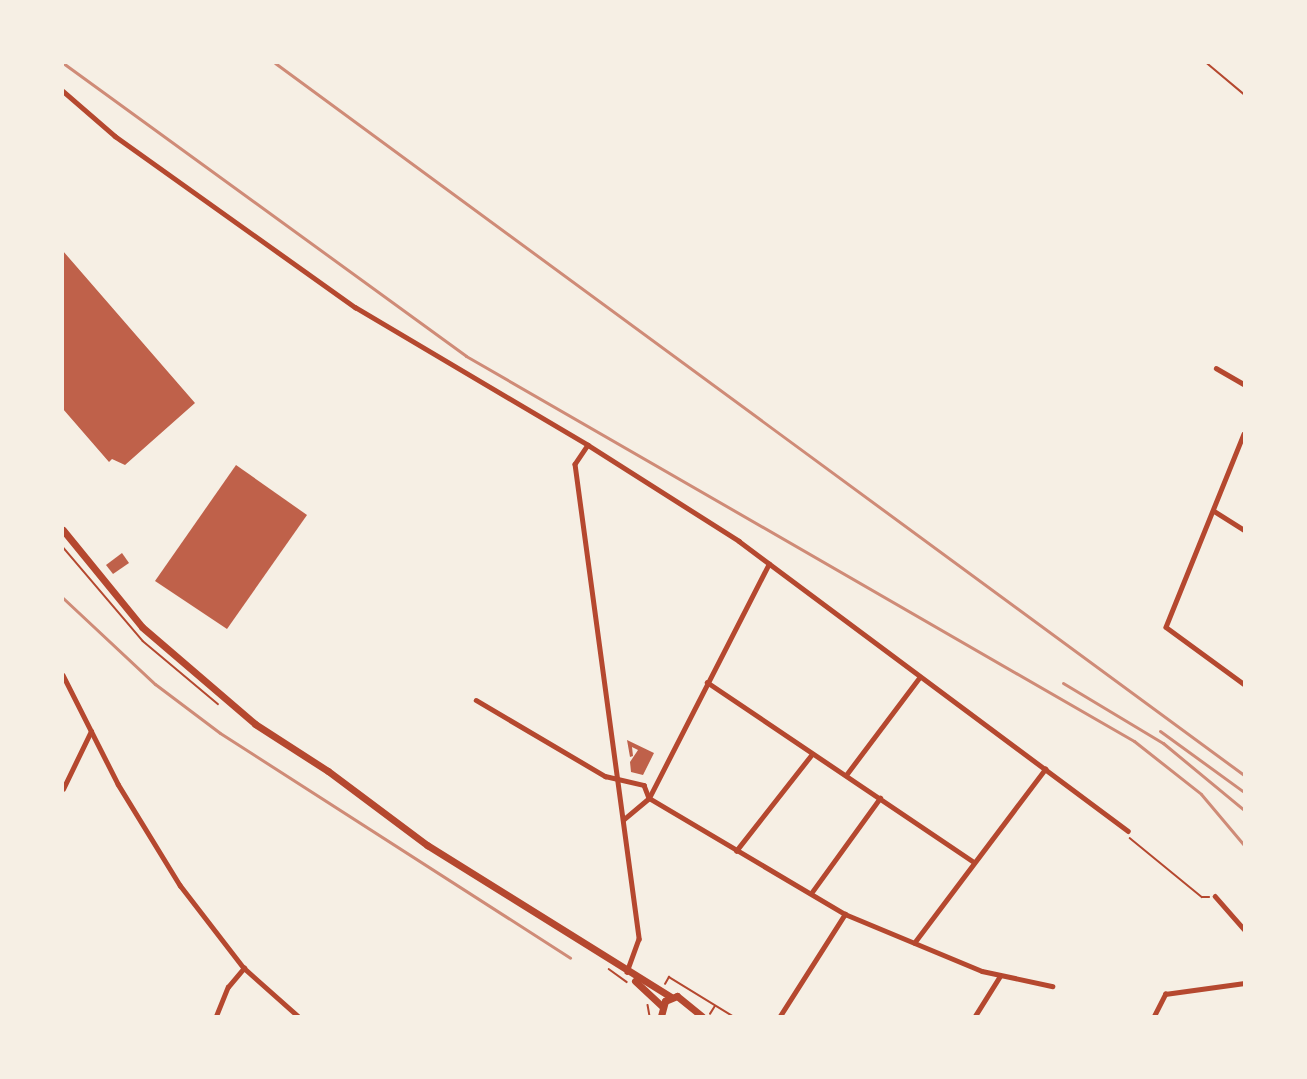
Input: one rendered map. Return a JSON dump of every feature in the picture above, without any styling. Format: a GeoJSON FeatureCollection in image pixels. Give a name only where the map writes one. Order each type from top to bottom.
{"type":"FeatureCollection","features":[{"type":"Feature","properties":{"kind":"main road"},"geometry":{"type":"LineString","coordinates":[[63,530],[142,627],[239,712],[427,844],[627,973],[671,997],[683,998],[702,1016]]}},
{"type":"Feature","properties":{"kind":"main road"},"geometry":{"type":"LineString","coordinates":[[627,973],[662,1006]]}},
{"type":"Feature","properties":{"kind":"main road"},"geometry":{"type":"LineString","coordinates":[[661,1016],[662,1006],[671,997]]}},
{"type":"Feature","properties":{"kind":"main road"},"geometry":{"type":"LineString","coordinates":[[691,1006],[692,1016]]}},
{"type":"Feature","properties":{"kind":"street"},"geometry":{"type":"LineString","coordinates":[[63,91],[115,136],[346,301],[588,445],[770,564],[919,678],[1128,831]]}},
{"type":"Feature","properties":{"kind":"street"},"geometry":{"type":"LineString","coordinates":[[1216,368],[1244,384]]}},
{"type":"Feature","properties":{"kind":"street"},"geometry":{"type":"LineString","coordinates":[[1244,434],[1167,627],[1244,684]]}},
{"type":"Feature","properties":{"kind":"street"},"geometry":{"type":"LineString","coordinates":[[588,445],[575,464],[639,939],[627,973]]}},
{"type":"Feature","properties":{"kind":"street"},"geometry":{"type":"LineString","coordinates":[[1214,511],[1244,530]]}},
{"type":"Feature","properties":{"kind":"street"},"geometry":{"type":"LineString","coordinates":[[624,820],[649,798],[770,564]]}},
{"type":"Feature","properties":{"kind":"street"},"geometry":{"type":"LineString","coordinates":[[63,675],[153,844],[201,915],[244,968],[298,1016]]}},
{"type":"Feature","properties":{"kind":"street"},"geometry":{"type":"LineString","coordinates":[[846,775],[919,678]]}},
{"type":"Feature","properties":{"kind":"street"},"geometry":{"type":"LineString","coordinates":[[707,682],[974,862]]}},
{"type":"Feature","properties":{"kind":"street"},"geometry":{"type":"LineString","coordinates":[[476,700],[605,776],[644,785],[649,798],[736,851],[812,892],[844,914],[1000,976],[1052,986]]}},
{"type":"Feature","properties":{"kind":"street"},"geometry":{"type":"LineString","coordinates":[[63,789],[91,731]]}},
{"type":"Feature","properties":{"kind":"street"},"geometry":{"type":"LineString","coordinates":[[736,851],[812,754]]}},
{"type":"Feature","properties":{"kind":"street"},"geometry":{"type":"LineString","coordinates":[[914,943],[1045,769]]}},
{"type":"Feature","properties":{"kind":"street"},"geometry":{"type":"LineString","coordinates":[[812,892],[880,798]]}},
{"type":"Feature","properties":{"kind":"street"},"geometry":{"type":"LineString","coordinates":[[1215,896],[1244,929]]}},
{"type":"Feature","properties":{"kind":"street"},"geometry":{"type":"LineString","coordinates":[[780,1016],[844,914]]}},
{"type":"Feature","properties":{"kind":"street"},"geometry":{"type":"LineString","coordinates":[[216,1016],[228,987],[244,968]]}},
{"type":"Feature","properties":{"kind":"street"},"geometry":{"type":"LineString","coordinates":[[975,1016],[1000,976]]}},
{"type":"Feature","properties":{"kind":"street"},"geometry":{"type":"LineString","coordinates":[[1154,1016],[1165,994],[1244,983]]}},
{"type":"Feature","properties":{"kind":"path"},"geometry":{"type":"LineString","coordinates":[[1207,63],[1244,94]]}},
{"type":"Feature","properties":{"kind":"path"},"geometry":{"type":"LineString","coordinates":[[63,547],[136,634]]}},
{"type":"Feature","properties":{"kind":"path"},"geometry":{"type":"LineString","coordinates":[[1128,831],[1132,843],[1202,897],[1215,896]]}},
{"type":"Feature","properties":{"kind":"path"},"geometry":{"type":"LineString","coordinates":[[669,977],[734,1016]]}},
{"type":"Feature","properties":{"kind":"path"},"geometry":{"type":"LineString","coordinates":[[648,1005],[650,1016]]}},
{"type":"Feature","properties":{"kind":"path"},"geometry":{"type":"LineString","coordinates":[[709,1016],[716,1005]]}},
{"type":"Feature","properties":{"kind":"building"},"geometry":{"type":"Polygon","coordinates":[[[63,251],[195,403],[125,465],[112,459],[109,462],[63,409],[63,251]]]}},
{"type":"Feature","properties":{"kind":"building"},"geometry":{"type":"Polygon","coordinates":[[[236,465],[307,515],[227,629],[155,581],[236,465]]]}},
{"type":"Feature","properties":{"kind":"building"},"geometry":{"type":"Polygon","coordinates":[[[122,553],[129,563],[113,574],[106,565],[122,553]]]}},
{"type":"Feature","properties":{"kind":"building"},"geometry":{"type":"Polygon","coordinates":[[[627,740],[654,753],[643,775],[631,772],[630,762],[638,750],[632,747],[633,756],[630,757],[627,740]]]}},
{"type":"Feature","properties":{"kind":"railway"},"geometry":{"type":"LineString","coordinates":[[63,63],[466,356],[1134,741],[1201,794],[1244,845]]}},
{"type":"Feature","properties":{"kind":"railway"},"geometry":{"type":"LineString","coordinates":[[275,63],[1244,775]]}},
{"type":"Feature","properties":{"kind":"railway"},"geometry":{"type":"LineString","coordinates":[[63,598],[155,684],[220,733],[570,958]]}},
{"type":"Feature","properties":{"kind":"railway"},"geometry":{"type":"LineString","coordinates":[[1063,683],[1163,743],[1244,810]]}},
{"type":"Feature","properties":{"kind":"railway"},"geometry":{"type":"LineString","coordinates":[[1160,731],[1244,792]]}}]}
